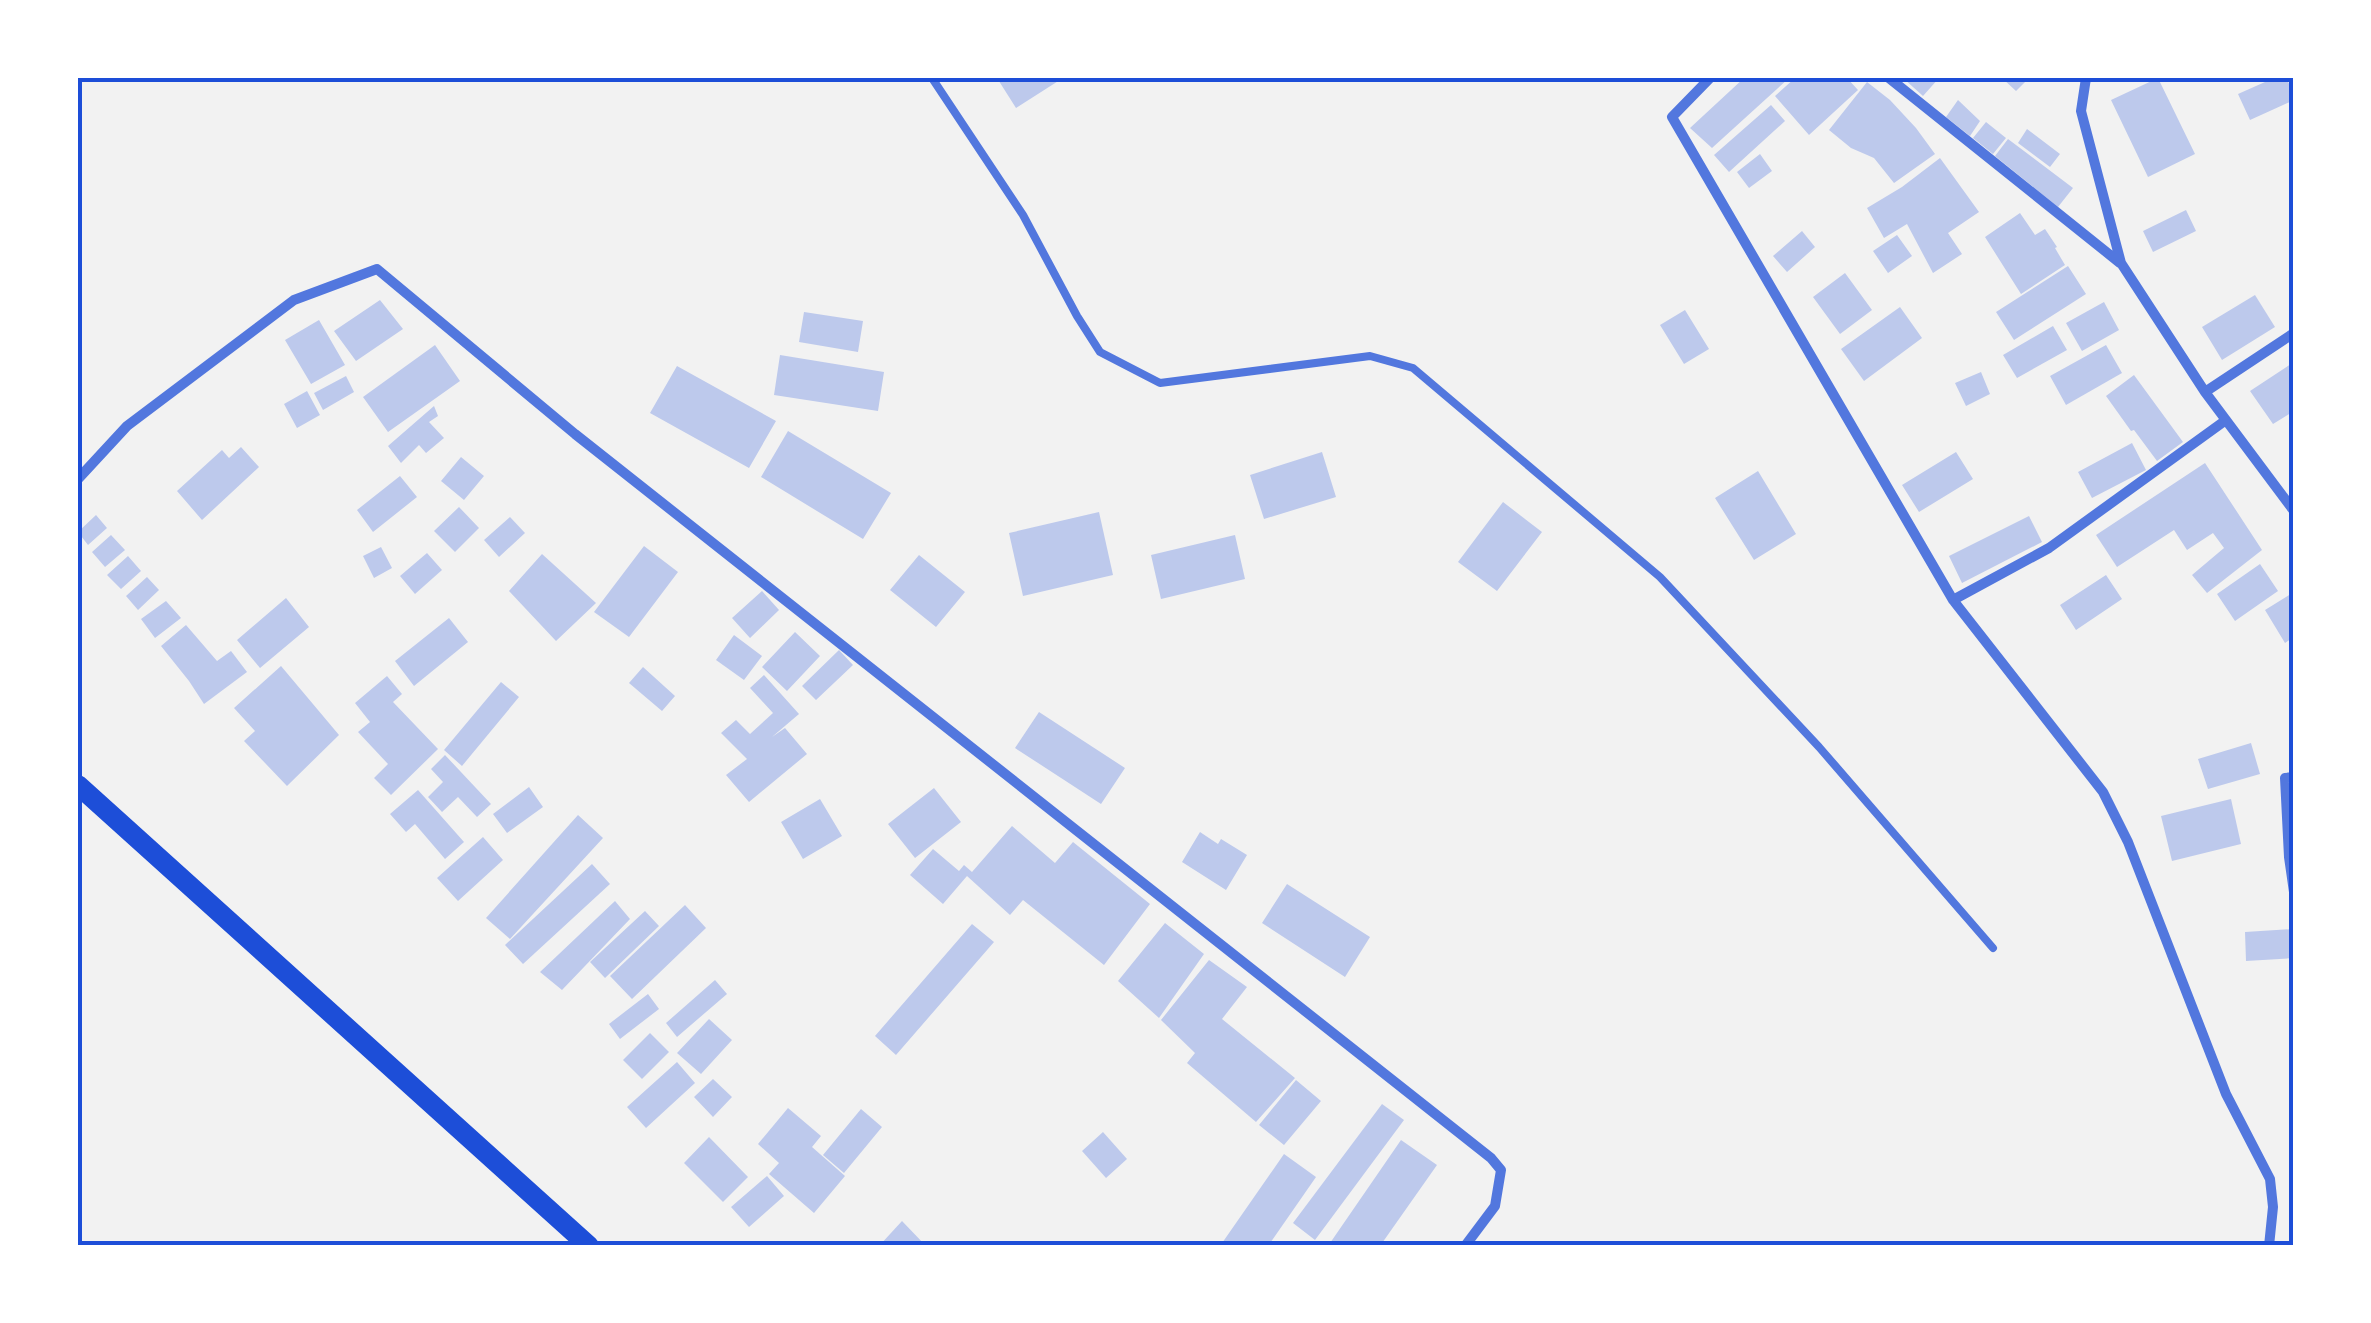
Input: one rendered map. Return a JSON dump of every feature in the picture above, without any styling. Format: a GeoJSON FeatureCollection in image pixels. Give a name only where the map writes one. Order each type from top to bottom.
{"type":"FeatureCollection","features":[{"type":"Feature","properties":{"kind":"main road"},"geometry":{"type":"LineString","coordinates":[[78,785],[589,1246]]}},
{"type":"Feature","properties":{"kind":"street"},"geometry":{"type":"LineString","coordinates":[[1710,78],[1672,117],[1953,600],[2103,792],[2128,842],[2226,1094],[2270,1179],[2269,1246]]}},
{"type":"Feature","properties":{"kind":"street"},"geometry":{"type":"LineString","coordinates":[[1889,78],[2121,263]]}},
{"type":"Feature","properties":{"kind":"street"},"geometry":{"type":"LineString","coordinates":[[2086,78],[2080,111],[2121,263],[2205,392],[2294,511]]}},
{"type":"Feature","properties":{"kind":"street"},"geometry":{"type":"LineString","coordinates":[[78,478],[127,426],[294,300],[377,270],[575,434],[1490,1158],[1501,1170],[1495,1206],[1464,1246]]}},
{"type":"Feature","properties":{"kind":"street"},"geometry":{"type":"LineString","coordinates":[[2205,392],[2294,333]]}},
{"type":"Feature","properties":{"kind":"street"},"geometry":{"type":"LineString","coordinates":[[1953,600],[2049,548],[2226,420]]}},
{"type":"Feature","properties":{"kind":"street"},"geometry":{"type":"LineString","coordinates":[[2294,777],[2285,778],[2294,892]]}},
{"type":"Feature","properties":{"kind":"lane"},"geometry":{"type":"LineString","coordinates":[[932,78],[1023,215],[1100,352],[1160,383],[1370,356],[1413,368],[1660,576],[1819,747],[1993,948]]}},
{"type":"Feature","properties":{"kind":"building"},"geometry":{"type":"Polygon","coordinates":[[[997,78],[1063,78],[1016,108],[997,78]]]}},
{"type":"Feature","properties":{"kind":"building"},"geometry":{"type":"Polygon","coordinates":[[[1744,78],[1789,78],[1712,148],[1690,128],[1744,78]]]}},
{"type":"Feature","properties":{"kind":"building"},"geometry":{"type":"Polygon","coordinates":[[[1795,78],[1847,78],[1858,90],[1809,135],[1775,96],[1795,78]]]}},
{"type":"Feature","properties":{"kind":"building"},"geometry":{"type":"Polygon","coordinates":[[[1903,78],[1939,78],[1923,96],[1903,78]]]}},
{"type":"Feature","properties":{"kind":"building"},"geometry":{"type":"Polygon","coordinates":[[[2002,78],[2029,78],[2016,91],[2002,78]]]}},
{"type":"Feature","properties":{"kind":"building"},"geometry":{"type":"Polygon","coordinates":[[[2158,78],[2195,154],[2148,177],[2111,100],[2158,78]]]}},
{"type":"Feature","properties":{"kind":"building"},"geometry":{"type":"Polygon","coordinates":[[[2274,78],[2286,78],[2294,100],[2250,120],[2238,94],[2274,78]]]}},
{"type":"Feature","properties":{"kind":"building"},"geometry":{"type":"Polygon","coordinates":[[[1867,82],[1890,100],[1935,154],[1894,183],[1874,158],[1851,148],[1829,130],[1867,82]]]}},
{"type":"Feature","properties":{"kind":"building"},"geometry":{"type":"Polygon","coordinates":[[[1958,100],[1980,121],[1970,136],[1946,117],[1958,100]]]}},
{"type":"Feature","properties":{"kind":"building"},"geometry":{"type":"Polygon","coordinates":[[[1771,105],[1785,121],[1729,172],[1714,155],[1771,105]]]}},
{"type":"Feature","properties":{"kind":"building"},"geometry":{"type":"Polygon","coordinates":[[[1986,122],[2006,138],[1993,154],[1973,138],[1986,122]]]}},
{"type":"Feature","properties":{"kind":"building"},"geometry":{"type":"Polygon","coordinates":[[[2027,129],[2060,154],[2050,167],[2018,143],[2027,129]]]}},
{"type":"Feature","properties":{"kind":"building"},"geometry":{"type":"Polygon","coordinates":[[[2008,139],[2073,188],[2058,207],[1995,156],[2008,139]]]}},
{"type":"Feature","properties":{"kind":"building"},"geometry":{"type":"Polygon","coordinates":[[[1760,154],[1772,171],[1749,188],[1737,172],[1760,154]]]}},
{"type":"Feature","properties":{"kind":"building"},"geometry":{"type":"Polygon","coordinates":[[[1940,158],[1979,212],[1948,233],[1962,254],[1933,273],[1907,224],[1884,238],[1867,208],[1940,158]]]}},
{"type":"Feature","properties":{"kind":"building"},"geometry":{"type":"Polygon","coordinates":[[[2186,210],[2196,231],[2153,252],[2143,231],[2186,210]]]}},
{"type":"Feature","properties":{"kind":"building"},"geometry":{"type":"Polygon","coordinates":[[[2020,213],[2035,235],[2045,229],[2065,265],[2021,294],[1985,237],[2020,213]]]}},
{"type":"Feature","properties":{"kind":"building"},"geometry":{"type":"Polygon","coordinates":[[[1802,231],[1815,247],[1787,272],[1773,256],[1802,231]]]}},
{"type":"Feature","properties":{"kind":"building"},"geometry":{"type":"Polygon","coordinates":[[[1897,235],[1912,256],[1888,273],[1873,251],[1897,235]]]}},
{"type":"Feature","properties":{"kind":"building"},"geometry":{"type":"Polygon","coordinates":[[[2068,266],[2086,294],[2014,340],[1996,312],[2068,266]]]}},
{"type":"Feature","properties":{"kind":"building"},"geometry":{"type":"Polygon","coordinates":[[[1845,273],[1872,310],[1840,334],[1813,297],[1845,273]]]}},
{"type":"Feature","properties":{"kind":"building"},"geometry":{"type":"Polygon","coordinates":[[[2255,295],[2275,327],[2222,360],[2202,327],[2255,295]]]}},
{"type":"Feature","properties":{"kind":"building"},"geometry":{"type":"Polygon","coordinates":[[[380,300],[403,329],[356,361],[334,331],[380,300]]]}},
{"type":"Feature","properties":{"kind":"building"},"geometry":{"type":"Polygon","coordinates":[[[2104,302],[2119,330],[2082,351],[2066,323],[2104,302]]]}},
{"type":"Feature","properties":{"kind":"building"},"geometry":{"type":"Polygon","coordinates":[[[1900,307],[1922,338],[1864,381],[1841,349],[1900,307]]]}},
{"type":"Feature","properties":{"kind":"building"},"geometry":{"type":"Polygon","coordinates":[[[1685,310],[1709,349],[1684,364],[1660,325],[1685,310]]]}},
{"type":"Feature","properties":{"kind":"building"},"geometry":{"type":"Polygon","coordinates":[[[804,312],[863,321],[858,352],[799,342],[804,312]]]}},
{"type":"Feature","properties":{"kind":"building"},"geometry":{"type":"Polygon","coordinates":[[[319,320],[345,365],[311,384],[285,340],[319,320]]]}},
{"type":"Feature","properties":{"kind":"building"},"geometry":{"type":"Polygon","coordinates":[[[2053,326],[2067,350],[2017,378],[2003,355],[2053,326]]]}},
{"type":"Feature","properties":{"kind":"building"},"geometry":{"type":"Polygon","coordinates":[[[435,345],[460,381],[388,432],[363,397],[435,345]]]}},
{"type":"Feature","properties":{"kind":"building"},"geometry":{"type":"Polygon","coordinates":[[[2106,345],[2122,373],[2066,405],[2050,376],[2106,345]]]}},
{"type":"Feature","properties":{"kind":"building"},"geometry":{"type":"Polygon","coordinates":[[[780,355],[884,372],[878,411],[774,395],[780,355]]]}},
{"type":"Feature","properties":{"kind":"building"},"geometry":{"type":"Polygon","coordinates":[[[2294,362],[2294,411],[2273,424],[2250,391],[2294,362]]]}},
{"type":"Feature","properties":{"kind":"building"},"geometry":{"type":"Polygon","coordinates":[[[677,366],[776,421],[749,468],[650,413],[677,366]]]}},
{"type":"Feature","properties":{"kind":"building"},"geometry":{"type":"Polygon","coordinates":[[[1981,372],[1990,394],[1966,406],[1955,383],[1981,372]]]}},
{"type":"Feature","properties":{"kind":"building"},"geometry":{"type":"Polygon","coordinates":[[[2134,375],[2183,442],[2157,461],[2106,396],[2134,375]]]}},
{"type":"Feature","properties":{"kind":"building"},"geometry":{"type":"Polygon","coordinates":[[[346,376],[354,392],[323,410],[314,393],[346,376]]]}},
{"type":"Feature","properties":{"kind":"building"},"geometry":{"type":"Polygon","coordinates":[[[307,391],[320,415],[297,428],[284,404],[307,391]]]}},
{"type":"Feature","properties":{"kind":"building"},"geometry":{"type":"Polygon","coordinates":[[[434,406],[438,416],[429,422],[444,438],[426,453],[419,445],[401,463],[388,446],[434,406]]]}},
{"type":"Feature","properties":{"kind":"building"},"geometry":{"type":"Polygon","coordinates":[[[788,431],[891,493],[863,539],[761,477],[788,431]]]}},
{"type":"Feature","properties":{"kind":"building"},"geometry":{"type":"Polygon","coordinates":[[[2132,443],[2146,470],[2092,498],[2078,472],[2132,443]]]}},
{"type":"Feature","properties":{"kind":"building"},"geometry":{"type":"Polygon","coordinates":[[[241,447],[259,467],[202,520],[177,491],[222,450],[229,458],[241,447]]]}},
{"type":"Feature","properties":{"kind":"building"},"geometry":{"type":"Polygon","coordinates":[[[1322,452],[1336,497],[1264,519],[1250,475],[1322,452]]]}},
{"type":"Feature","properties":{"kind":"building"},"geometry":{"type":"Polygon","coordinates":[[[1956,452],[1973,479],[1919,512],[1902,485],[1956,452]]]}},
{"type":"Feature","properties":{"kind":"building"},"geometry":{"type":"Polygon","coordinates":[[[461,457],[484,476],[464,500],[441,481],[461,457]]]}},
{"type":"Feature","properties":{"kind":"building"},"geometry":{"type":"Polygon","coordinates":[[[2205,463],[2262,550],[2207,593],[2192,575],[2224,548],[2213,533],[2187,550],[2174,530],[2117,567],[2096,535],[2205,463]]]}},
{"type":"Feature","properties":{"kind":"building"},"geometry":{"type":"Polygon","coordinates":[[[1758,471],[1796,534],[1754,560],[1715,498],[1758,471]]]}},
{"type":"Feature","properties":{"kind":"building"},"geometry":{"type":"Polygon","coordinates":[[[400,476],[417,497],[373,532],[357,510],[400,476]]]}},
{"type":"Feature","properties":{"kind":"building"},"geometry":{"type":"Polygon","coordinates":[[[1503,502],[1542,532],[1497,591],[1458,562],[1503,502]]]}},
{"type":"Feature","properties":{"kind":"building"},"geometry":{"type":"Polygon","coordinates":[[[459,507],[479,528],[455,552],[434,531],[459,507]]]}},
{"type":"Feature","properties":{"kind":"building"},"geometry":{"type":"Polygon","coordinates":[[[1099,512],[1113,575],[1023,596],[1009,533],[1099,512]]]}},
{"type":"Feature","properties":{"kind":"building"},"geometry":{"type":"Polygon","coordinates":[[[96,515],[107,528],[88,545],[78,532],[96,515]]]}},
{"type":"Feature","properties":{"kind":"building"},"geometry":{"type":"Polygon","coordinates":[[[2029,516],[2042,542],[1962,583],[1949,556],[2029,516]]]}},
{"type":"Feature","properties":{"kind":"building"},"geometry":{"type":"Polygon","coordinates":[[[510,517],[525,533],[499,557],[484,540],[510,517]]]}},
{"type":"Feature","properties":{"kind":"building"},"geometry":{"type":"Polygon","coordinates":[[[111,535],[125,550],[105,567],[92,552],[111,535]]]}},
{"type":"Feature","properties":{"kind":"building"},"geometry":{"type":"Polygon","coordinates":[[[1235,535],[1245,579],[1161,599],[1151,555],[1235,535]]]}},
{"type":"Feature","properties":{"kind":"building"},"geometry":{"type":"Polygon","coordinates":[[[644,546],[678,572],[629,637],[594,612],[644,546]]]}},
{"type":"Feature","properties":{"kind":"building"},"geometry":{"type":"Polygon","coordinates":[[[381,547],[392,568],[374,578],[363,556],[381,547]]]}},
{"type":"Feature","properties":{"kind":"building"},"geometry":{"type":"Polygon","coordinates":[[[427,553],[442,570],[415,594],[400,576],[427,553]]]}},
{"type":"Feature","properties":{"kind":"building"},"geometry":{"type":"Polygon","coordinates":[[[542,554],[596,603],[556,641],[509,591],[542,554]]]}},
{"type":"Feature","properties":{"kind":"building"},"geometry":{"type":"Polygon","coordinates":[[[919,555],[965,592],[936,627],[890,590],[919,555]]]}},
{"type":"Feature","properties":{"kind":"building"},"geometry":{"type":"Polygon","coordinates":[[[128,556],[141,571],[121,589],[107,575],[128,556]]]}},
{"type":"Feature","properties":{"kind":"building"},"geometry":{"type":"Polygon","coordinates":[[[2260,564],[2278,591],[2235,621],[2217,594],[2260,564]]]}},
{"type":"Feature","properties":{"kind":"building"},"geometry":{"type":"Polygon","coordinates":[[[2106,575],[2122,599],[2076,630],[2060,605],[2106,575]]]}},
{"type":"Feature","properties":{"kind":"building"},"geometry":{"type":"Polygon","coordinates":[[[147,577],[159,590],[138,610],[126,596],[147,577]]]}},
{"type":"Feature","properties":{"kind":"building"},"geometry":{"type":"Polygon","coordinates":[[[762,591],[779,610],[750,638],[732,618],[762,591]]]}},
{"type":"Feature","properties":{"kind":"building"},"geometry":{"type":"Polygon","coordinates":[[[2294,592],[2294,637],[2285,643],[2265,610],[2294,592]]]}},
{"type":"Feature","properties":{"kind":"building"},"geometry":{"type":"Polygon","coordinates":[[[286,598],[309,627],[260,668],[237,640],[286,598]]]}},
{"type":"Feature","properties":{"kind":"building"},"geometry":{"type":"Polygon","coordinates":[[[166,601],[181,618],[155,638],[141,619],[166,601]]]}},
{"type":"Feature","properties":{"kind":"building"},"geometry":{"type":"Polygon","coordinates":[[[449,618],[468,642],[414,686],[395,661],[449,618]]]}},
{"type":"Feature","properties":{"kind":"building"},"geometry":{"type":"Polygon","coordinates":[[[186,625],[217,661],[231,651],[247,672],[204,704],[161,646],[186,625]]]}},
{"type":"Feature","properties":{"kind":"building"},"geometry":{"type":"Polygon","coordinates":[[[795,632],[820,656],[787,691],[762,667],[795,632]]]}},
{"type":"Feature","properties":{"kind":"building"},"geometry":{"type":"Polygon","coordinates":[[[734,635],[762,656],[744,680],[716,660],[734,635]]]}},
{"type":"Feature","properties":{"kind":"building"},"geometry":{"type":"Polygon","coordinates":[[[839,650],[853,665],[816,700],[802,686],[839,650]]]}},
{"type":"Feature","properties":{"kind":"building"},"geometry":{"type":"Polygon","coordinates":[[[281,666],[339,735],[287,786],[244,741],[255,731],[234,708],[281,666]]]}},
{"type":"Feature","properties":{"kind":"building"},"geometry":{"type":"Polygon","coordinates":[[[643,667],[675,696],[662,711],[629,683],[643,667]]]}},
{"type":"Feature","properties":{"kind":"building"},"geometry":{"type":"Polygon","coordinates":[[[764,675],[799,714],[772,737],[785,728],[807,754],[749,802],[726,775],[747,759],[721,733],[736,720],[750,734],[773,713],[750,688],[764,675]]]}},
{"type":"Feature","properties":{"kind":"building"},"geometry":{"type":"Polygon","coordinates":[[[387,676],[402,694],[393,702],[438,749],[391,795],[374,778],[388,764],[358,732],[370,722],[355,703],[387,676]]]}},
{"type":"Feature","properties":{"kind":"building"},"geometry":{"type":"Polygon","coordinates":[[[501,682],[519,697],[462,766],[444,750],[501,682]]]}},
{"type":"Feature","properties":{"kind":"building"},"geometry":{"type":"Polygon","coordinates":[[[1039,712],[1125,768],[1101,804],[1015,748],[1039,712]]]}},
{"type":"Feature","properties":{"kind":"building"},"geometry":{"type":"Polygon","coordinates":[[[2251,743],[2260,774],[2208,789],[2198,759],[2251,743]]]}},
{"type":"Feature","properties":{"kind":"building"},"geometry":{"type":"Polygon","coordinates":[[[445,755],[491,804],[477,817],[458,797],[442,812],[428,797],[443,782],[431,769],[445,755]]]}},
{"type":"Feature","properties":{"kind":"building"},"geometry":{"type":"Polygon","coordinates":[[[529,787],[543,807],[507,833],[493,814],[529,787]]]}},
{"type":"Feature","properties":{"kind":"building"},"geometry":{"type":"Polygon","coordinates":[[[934,788],[961,822],[915,858],[888,824],[934,788]]]}},
{"type":"Feature","properties":{"kind":"building"},"geometry":{"type":"Polygon","coordinates":[[[418,790],[464,842],[445,859],[415,824],[406,832],[390,814],[418,790]]]}},
{"type":"Feature","properties":{"kind":"building"},"geometry":{"type":"Polygon","coordinates":[[[820,799],[842,836],[803,859],[781,822],[820,799]]]}},
{"type":"Feature","properties":{"kind":"building"},"geometry":{"type":"Polygon","coordinates":[[[2231,799],[2241,844],[2172,861],[2161,816],[2231,799]]]}},
{"type":"Feature","properties":{"kind":"building"},"geometry":{"type":"Polygon","coordinates":[[[578,815],[603,838],[510,939],[486,918],[578,815]]]}},
{"type":"Feature","properties":{"kind":"building"},"geometry":{"type":"Polygon","coordinates":[[[1012,826],[1055,863],[1073,842],[1150,904],[1104,965],[1023,900],[1010,915],[967,876],[943,904],[910,875],[933,849],[959,871],[964,865],[972,872],[1012,826]]]}},
{"type":"Feature","properties":{"kind":"building"},"geometry":{"type":"Polygon","coordinates":[[[1200,832],[1247,855],[1226,890],[1182,862],[1200,832]]]}},
{"type":"Feature","properties":{"kind":"building"},"geometry":{"type":"Polygon","coordinates":[[[483,837],[503,860],[458,901],[437,878],[483,837]]]}},
{"type":"Feature","properties":{"kind":"building"},"geometry":{"type":"Polygon","coordinates":[[[592,864],[610,884],[523,964],[505,945],[592,864]]]}},
{"type":"Feature","properties":{"kind":"building"},"geometry":{"type":"Polygon","coordinates":[[[1287,884],[1370,937],[1345,977],[1262,923],[1287,884]]]}},
{"type":"Feature","properties":{"kind":"building"},"geometry":{"type":"Polygon","coordinates":[[[615,901],[630,919],[562,990],[540,972],[615,901]]]}},
{"type":"Feature","properties":{"kind":"building"},"geometry":{"type":"Polygon","coordinates":[[[685,905],[706,928],[632,999],[610,976],[685,905]]]}},
{"type":"Feature","properties":{"kind":"building"},"geometry":{"type":"Polygon","coordinates":[[[645,911],[659,926],[605,978],[590,962],[645,911]]]}},
{"type":"Feature","properties":{"kind":"building"},"geometry":{"type":"Polygon","coordinates":[[[1165,923],[1204,954],[1159,1018],[1118,981],[1165,923]]]}},
{"type":"Feature","properties":{"kind":"building"},"geometry":{"type":"Polygon","coordinates":[[[972,924],[994,942],[896,1055],[875,1036],[972,924]]]}},
{"type":"Feature","properties":{"kind":"building"},"geometry":{"type":"Polygon","coordinates":[[[2294,929],[2294,958],[2246,961],[2245,932],[2294,929]]]}},
{"type":"Feature","properties":{"kind":"building"},"geometry":{"type":"Polygon","coordinates":[[[1209,960],[1247,987],[1222,1019],[1295,1078],[1256,1122],[1187,1063],[1195,1053],[1161,1020],[1209,960]]]}},
{"type":"Feature","properties":{"kind":"building"},"geometry":{"type":"Polygon","coordinates":[[[715,980],[727,994],[677,1037],[666,1023],[715,980]]]}},
{"type":"Feature","properties":{"kind":"building"},"geometry":{"type":"Polygon","coordinates":[[[648,994],[659,1009],[620,1039],[609,1024],[648,994]]]}},
{"type":"Feature","properties":{"kind":"building"},"geometry":{"type":"Polygon","coordinates":[[[709,1019],[732,1040],[701,1074],[677,1053],[709,1019]]]}},
{"type":"Feature","properties":{"kind":"building"},"geometry":{"type":"Polygon","coordinates":[[[650,1033],[669,1052],[642,1079],[623,1060],[650,1033]]]}},
{"type":"Feature","properties":{"kind":"building"},"geometry":{"type":"Polygon","coordinates":[[[677,1062],[695,1083],[646,1128],[627,1107],[677,1062]]]}},
{"type":"Feature","properties":{"kind":"building"},"geometry":{"type":"Polygon","coordinates":[[[713,1079],[732,1097],[713,1117],[694,1097],[713,1079]]]}},
{"type":"Feature","properties":{"kind":"building"},"geometry":{"type":"Polygon","coordinates":[[[1296,1080],[1321,1101],[1284,1145],[1259,1125],[1296,1080]]]}},
{"type":"Feature","properties":{"kind":"building"},"geometry":{"type":"Polygon","coordinates":[[[1382,1104],[1404,1120],[1315,1240],[1293,1223],[1382,1104]]]}},
{"type":"Feature","properties":{"kind":"building"},"geometry":{"type":"Polygon","coordinates":[[[788,1108],[821,1136],[812,1147],[845,1176],[814,1213],[769,1174],[779,1163],[758,1144],[788,1108]]]}},
{"type":"Feature","properties":{"kind":"building"},"geometry":{"type":"Polygon","coordinates":[[[861,1109],[882,1127],[844,1173],[823,1155],[861,1109]]]}},
{"type":"Feature","properties":{"kind":"building"},"geometry":{"type":"Polygon","coordinates":[[[1103,1132],[1127,1159],[1106,1178],[1082,1151],[1103,1132]]]}},
{"type":"Feature","properties":{"kind":"building"},"geometry":{"type":"Polygon","coordinates":[[[709,1137],[748,1177],[723,1202],[684,1163],[709,1137]]]}},
{"type":"Feature","properties":{"kind":"building"},"geometry":{"type":"Polygon","coordinates":[[[1401,1140],[1437,1165],[1380,1246],[1328,1246],[1401,1140]]]}},
{"type":"Feature","properties":{"kind":"building"},"geometry":{"type":"Polygon","coordinates":[[[1284,1154],[1316,1177],[1268,1246],[1220,1246],[1284,1154]]]}},
{"type":"Feature","properties":{"kind":"building"},"geometry":{"type":"Polygon","coordinates":[[[767,1176],[784,1196],[749,1227],[731,1207],[767,1176]]]}},
{"type":"Feature","properties":{"kind":"building"},"geometry":{"type":"Polygon","coordinates":[[[902,1221],[926,1246],[879,1246],[902,1221]]]}}]}
